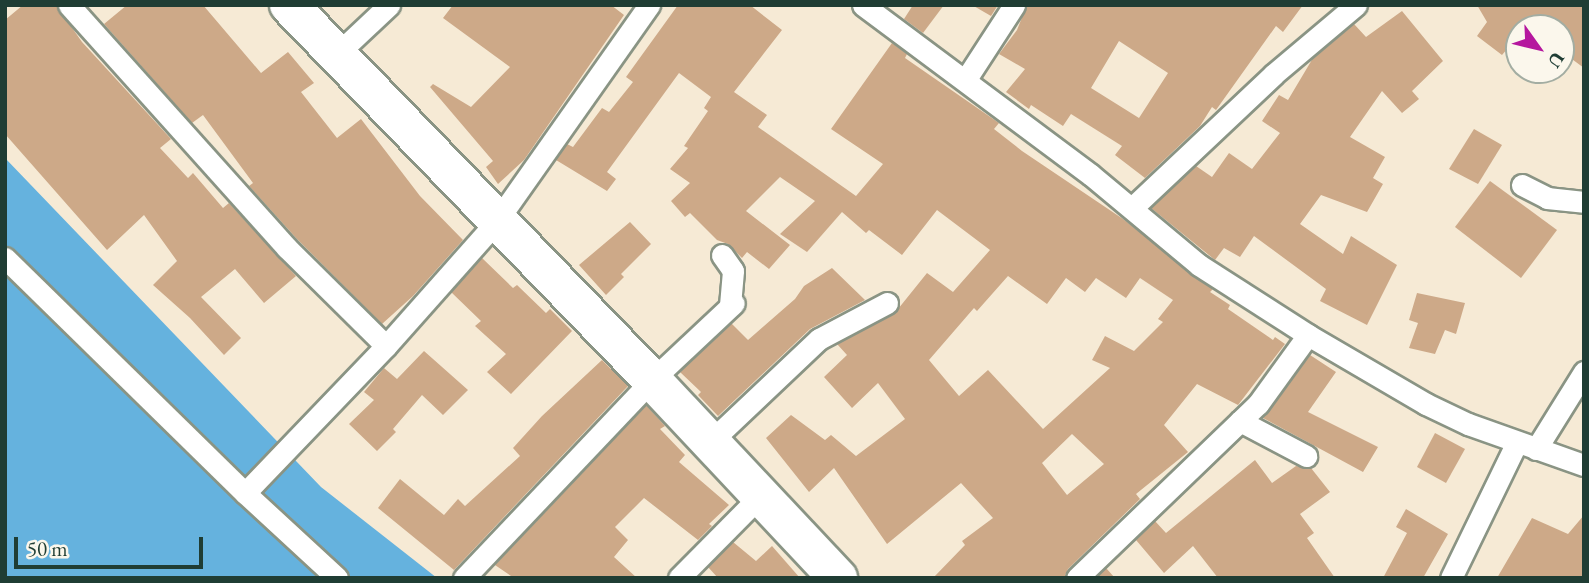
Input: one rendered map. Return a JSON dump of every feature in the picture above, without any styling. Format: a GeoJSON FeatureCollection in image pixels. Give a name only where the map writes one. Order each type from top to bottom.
{"type":"FeatureCollection","features":[{"type":"Feature","properties":{"kind":"highway"},"geometry":{"type":"LineString","coordinates":[[289,5],[496,222],[652,380],[838,578]]}},
{"type":"Feature","properties":{"kind":"street"},"geometry":{"type":"LineString","coordinates":[[69,5],[287,248],[386,346]]}},
{"type":"Feature","properties":{"kind":"street"},"geometry":{"type":"LineString","coordinates":[[336,55],[389,5]]}},
{"type":"Feature","properties":{"kind":"street"},"geometry":{"type":"LineString","coordinates":[[244,493],[386,346],[496,222],[649,5]]}},
{"type":"Feature","properties":{"kind":"street"},"geometry":{"type":"LineString","coordinates":[[863,5],[966,79],[1132,208],[1199,265],[1308,335],[1426,404],[1468,424],[1584,466]]}},
{"type":"Feature","properties":{"kind":"street"},"geometry":{"type":"LineString","coordinates":[[966,79],[1014,5]]}},
{"type":"Feature","properties":{"kind":"street"},"geometry":{"type":"LineString","coordinates":[[1132,208],[1274,74],[1356,5]]}},
{"type":"Feature","properties":{"kind":"street"},"geometry":{"type":"LineString","coordinates":[[1522,185],[1547,198],[1584,202]]}},
{"type":"Feature","properties":{"kind":"street"},"geometry":{"type":"LineString","coordinates":[[464,578],[652,380],[732,304],[733,271],[722,255]]}},
{"type":"Feature","properties":{"kind":"street"},"geometry":{"type":"LineString","coordinates":[[5,258],[244,493],[337,578]]}},
{"type":"Feature","properties":{"kind":"street"},"geometry":{"type":"LineString","coordinates":[[710,442],[819,339],[887,303]]}},
{"type":"Feature","properties":{"kind":"street"},"geometry":{"type":"LineString","coordinates":[[1077,578],[1258,404],[1308,335]]}},
{"type":"Feature","properties":{"kind":"street"},"geometry":{"type":"LineString","coordinates":[[1451,578],[1527,445],[1584,372]]}},
{"type":"Feature","properties":{"kind":"street"},"geometry":{"type":"LineString","coordinates":[[1240,421],[1306,456]]}},
{"type":"Feature","properties":{"kind":"street"},"geometry":{"type":"LineString","coordinates":[[679,578],[761,495]]}},
{"type":"Feature","properties":{"kind":"water"},"geometry":{"type":"Polygon","coordinates":[[[5,158],[321,487],[437,578],[5,578],[5,158]]]}},
{"type":"Feature","properties":{"kind":"building"},"geometry":{"type":"Polygon","coordinates":[[[23,5],[56,5],[82,42],[171,139],[160,148],[188,178],[193,173],[223,208],[229,203],[296,276],[264,303],[235,269],[201,297],[241,338],[224,355],[190,318],[153,285],[177,261],[144,215],[107,250],[5,134],[5,20],[23,5]]]}},
{"type":"Feature","properties":{"kind":"building"},"geometry":{"type":"Polygon","coordinates":[[[127,5],[203,5],[261,73],[288,52],[314,83],[301,92],[337,138],[361,119],[420,196],[463,240],[413,296],[382,324],[297,239],[249,186],[253,183],[203,115],[192,123],[104,24],[127,5]]]}},
{"type":"Feature","properties":{"kind":"building"},"geometry":{"type":"Polygon","coordinates":[[[453,5],[611,5],[624,15],[524,160],[498,184],[486,167],[493,161],[430,87],[433,84],[471,107],[510,67],[443,18],[453,5]]]}},
{"type":"Feature","properties":{"kind":"building"},"geometry":{"type":"Polygon","coordinates":[[[678,5],[750,5],[782,30],[734,92],[767,115],[758,127],[856,196],[883,164],[831,129],[892,43],[907,54],[905,58],[999,123],[994,129],[1022,151],[1123,219],[1213,289],[1210,292],[1230,305],[1228,309],[1273,340],[1275,337],[1285,344],[1238,405],[1197,384],[1164,425],[1188,452],[1136,494],[1140,499],[1068,569],[1064,578],[933,578],[965,545],[962,541],[993,518],[961,483],[887,544],[834,468],[809,492],[766,438],[791,415],[825,440],[831,435],[856,456],[905,419],[878,383],[852,408],[824,377],[847,355],[837,344],[894,314],[927,273],[953,292],[990,250],[937,210],[902,255],[869,230],[866,233],[842,212],[807,252],[780,234],[815,201],[780,177],[746,211],[790,245],[769,269],[747,252],[742,258],[728,244],[717,240],[690,213],[685,217],[671,201],[690,183],[670,169],[688,148],[684,146],[708,111],[704,108],[711,97],[679,73],[607,172],[616,179],[607,191],[556,160],[567,144],[573,147],[602,108],[609,112],[633,82],[626,77],[678,5]],[[1008,276],[977,311],[974,308],[929,360],[959,396],[988,370],[1043,429],[1110,368],[1092,360],[1105,336],[1134,351],[1163,322],[1158,319],[1173,300],[1140,278],[1126,298],[1096,278],[1085,292],[1066,278],[1047,304],[1008,276]],[[1072,434],[1042,463],[1067,495],[1104,464],[1072,434]]]}},
{"type":"Feature","properties":{"kind":"building"},"geometry":{"type":"Polygon","coordinates":[[[913,5],[944,5],[923,33],[904,19],[913,5]]]}},
{"type":"Feature","properties":{"kind":"building"},"geometry":{"type":"Polygon","coordinates":[[[972,5],[998,5],[991,16],[972,5]]]}},
{"type":"Feature","properties":{"kind":"building"},"geometry":{"type":"Polygon","coordinates":[[[1027,5],[1303,5],[1283,32],[1276,26],[1216,110],[1212,107],[1200,126],[1145,178],[1115,155],[1122,146],[1071,114],[1063,126],[1031,105],[1029,109],[1006,92],[1025,69],[999,54],[1017,30],[1027,5]],[[1119,41],[1091,88],[1139,118],[1168,73],[1119,41]]]}},
{"type":"Feature","properties":{"kind":"building"},"geometry":{"type":"Polygon","coordinates":[[[1477,5],[1584,5],[1584,68],[1575,61],[1575,14],[1505,14],[1505,51],[1502,55],[1477,36],[1487,22],[1477,5]]]}},
{"type":"Feature","properties":{"kind":"building"},"geometry":{"type":"Polygon","coordinates":[[[1402,11],[1443,61],[1412,91],[1419,99],[1402,113],[1382,91],[1350,137],[1385,157],[1373,178],[1383,184],[1367,212],[1321,195],[1300,224],[1343,254],[1351,236],[1397,265],[1367,325],[1320,301],[1326,289],[1254,236],[1240,257],[1224,248],[1215,260],[1151,208],[1196,166],[1212,177],[1229,153],[1252,169],[1280,133],[1262,121],[1279,95],[1288,100],[1313,58],[1354,24],[1366,37],[1402,11]]]}},
{"type":"Feature","properties":{"kind":"building"},"geometry":{"type":"Polygon","coordinates":[[[1474,129],[1502,145],[1478,184],[1449,169],[1474,129]]]}},
{"type":"Feature","properties":{"kind":"building"},"geometry":{"type":"Polygon","coordinates":[[[1490,181],[1557,230],[1521,278],[1455,227],[1490,181]]]}},
{"type":"Feature","properties":{"kind":"building"},"geometry":{"type":"Polygon","coordinates":[[[630,222],[651,244],[621,274],[624,277],[606,295],[579,265],[630,222]]]}},
{"type":"Feature","properties":{"kind":"building"},"geometry":{"type":"Polygon","coordinates":[[[482,258],[513,288],[517,285],[546,313],[550,309],[572,331],[511,394],[487,372],[506,354],[475,326],[481,321],[451,292],[482,258]]]}},
{"type":"Feature","properties":{"kind":"building"},"geometry":{"type":"Polygon","coordinates":[[[832,268],[865,300],[810,329],[718,416],[698,395],[701,392],[680,372],[731,323],[748,340],[795,299],[804,286],[832,268]]]}},
{"type":"Feature","properties":{"kind":"building"},"geometry":{"type":"Polygon","coordinates":[[[1417,293],[1465,303],[1456,334],[1445,330],[1435,354],[1409,348],[1418,323],[1409,320],[1417,293]]]}},
{"type":"Feature","properties":{"kind":"building"},"geometry":{"type":"Polygon","coordinates":[[[424,351],[468,390],[443,415],[422,395],[393,429],[396,432],[377,451],[349,424],[374,400],[364,392],[384,368],[397,379],[424,351]]]}},
{"type":"Feature","properties":{"kind":"building"},"geometry":{"type":"Polygon","coordinates":[[[1310,355],[1336,372],[1308,412],[1378,447],[1363,472],[1263,418],[1310,355]]]}},
{"type":"Feature","properties":{"kind":"building"},"geometry":{"type":"Polygon","coordinates":[[[602,360],[628,386],[454,570],[378,508],[400,479],[444,515],[458,499],[465,506],[520,456],[513,448],[542,416],[602,360]]]}},
{"type":"Feature","properties":{"kind":"building"},"geometry":{"type":"Polygon","coordinates":[[[646,405],[665,426],[660,429],[685,455],[679,462],[729,505],[709,524],[712,526],[698,540],[644,498],[615,527],[628,540],[614,557],[637,578],[514,578],[495,565],[646,405]]]}},
{"type":"Feature","properties":{"kind":"building"},"geometry":{"type":"Polygon","coordinates":[[[1435,433],[1465,449],[1446,483],[1417,467],[1435,433]]]}},
{"type":"Feature","properties":{"kind":"building"},"geometry":{"type":"Polygon","coordinates":[[[1255,460],[1272,483],[1296,466],[1311,468],[1330,492],[1300,514],[1314,533],[1307,538],[1335,578],[1218,578],[1193,546],[1164,573],[1136,540],[1155,521],[1166,533],[1255,460]]]}},
{"type":"Feature","properties":{"kind":"building"},"geometry":{"type":"Polygon","coordinates":[[[1406,509],[1448,534],[1423,578],[1383,578],[1407,533],[1396,527],[1406,509]]]}},
{"type":"Feature","properties":{"kind":"building"},"geometry":{"type":"Polygon","coordinates":[[[1584,515],[1584,578],[1497,578],[1532,518],[1568,534],[1584,515]]]}},
{"type":"Feature","properties":{"kind":"building"},"geometry":{"type":"Polygon","coordinates":[[[733,542],[756,561],[772,546],[800,578],[718,578],[708,567],[733,542]]]}},
{"type":"Feature","properties":{"kind":"building"},"geometry":{"type":"Polygon","coordinates":[[[1106,568],[1115,578],[1096,578],[1106,568]]]}}]}
